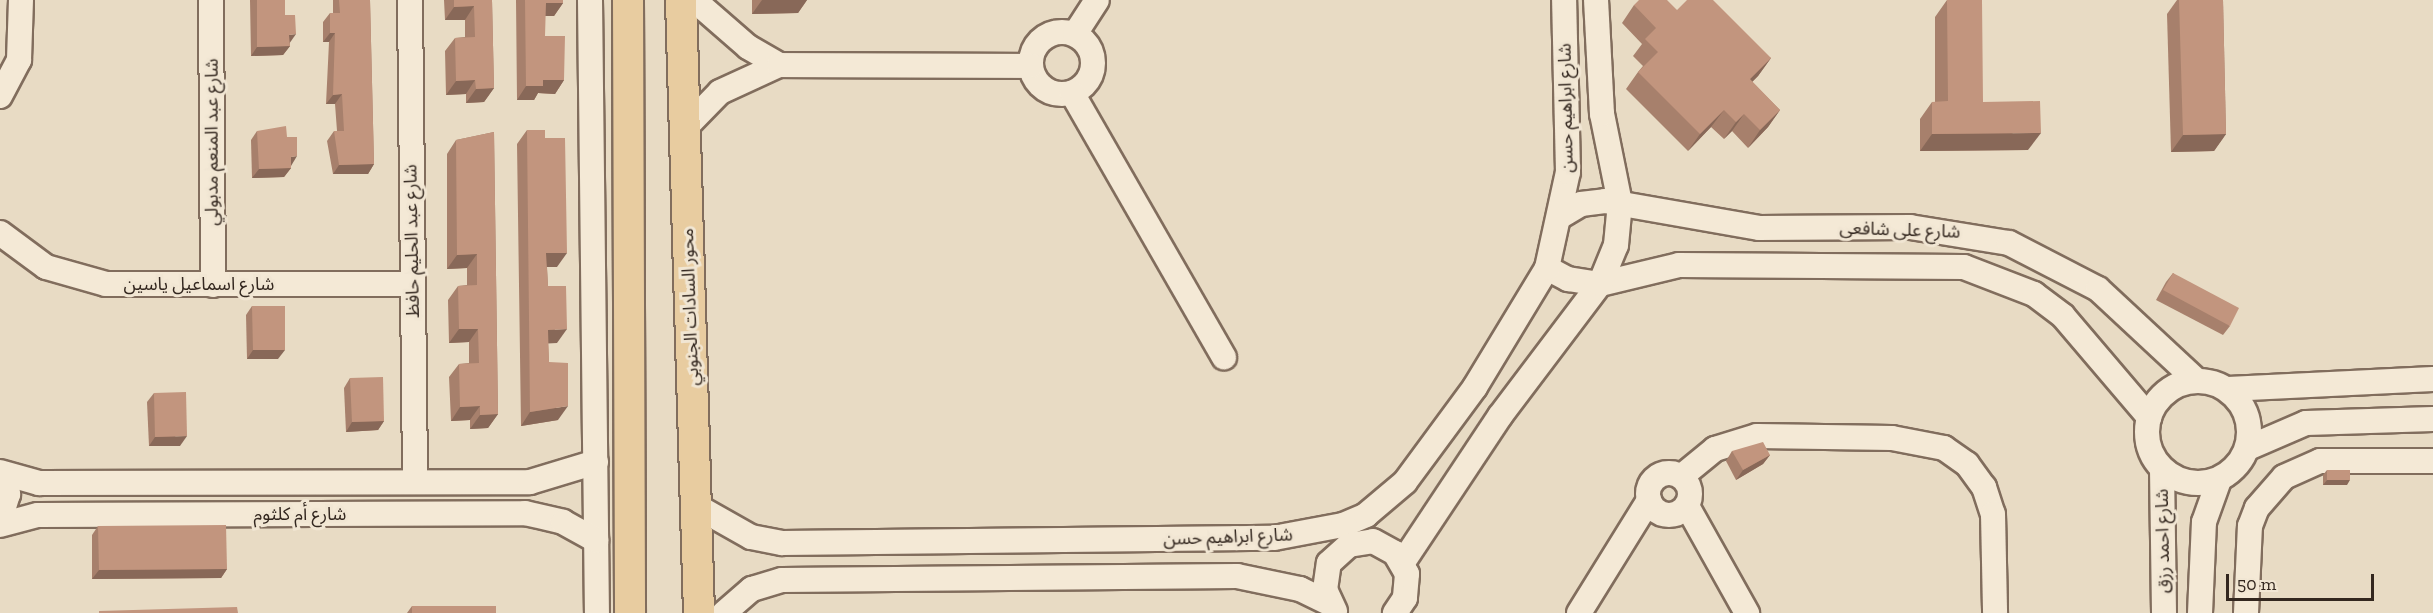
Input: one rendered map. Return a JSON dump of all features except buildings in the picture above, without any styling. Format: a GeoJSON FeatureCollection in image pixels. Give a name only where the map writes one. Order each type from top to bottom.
{"type":"FeatureCollection","features":[{"type":"Feature","properties":{"kind":"main road"},"geometry":{"type":"LineString","coordinates":[[628,0],[630,613]]}},
{"type":"Feature","properties":{"kind":"main road","name":"محور السادات الجنوبي"},"geometry":{"type":"LineString","coordinates":[[681,0],[699,613]]}},
{"type":"Feature","properties":{"kind":"main road"},"geometry":{"type":"LineString","coordinates":[[629,576],[642,613]]}},
{"type":"Feature","properties":{"kind":"street"},"geometry":{"type":"LineString","coordinates":[[0,96],[19,60],[21,0]]}},
{"type":"Feature","properties":{"kind":"street","name":"شارع عبد المنعم مدبولي"},"geometry":{"type":"LineString","coordinates":[[211,0],[213,285]]}},
{"type":"Feature","properties":{"kind":"street","name":"شارع عبد الحليم حافظ"},"geometry":{"type":"LineString","coordinates":[[410,0],[414,482]]}},
{"type":"Feature","properties":{"kind":"street"},"geometry":{"type":"LineString","coordinates":[[590,0],[597,613]]}},
{"type":"Feature","properties":{"kind":"street"},"geometry":{"type":"LineString","coordinates":[[694,0],[748,47],[779,65]]}},
{"type":"Feature","properties":{"kind":"street"},"geometry":{"type":"LineString","coordinates":[[1075,34],[1096,0]]}},
{"type":"Feature","properties":{"kind":"street","name":"شارع ابراهيم حسن"},"geometry":{"type":"LineString","coordinates":[[696,506],[751,537],[782,543],[1274,538],[1346,535],[1405,482],[1475,387],[1547,267],[1561,216],[1568,172],[1564,0]]}},
{"type":"Feature","properties":{"kind":"street","name":"شارع ابراهيم حسن"},"geometry":{"type":"LineString","coordinates":[[1403,562],[1500,416],[1600,284],[1616,245],[1620,203],[1602,114],[1596,0]]}},
{"type":"Feature","properties":{"kind":"street"},"geometry":{"type":"LineString","coordinates":[[1031,66],[1044,37],[1075,34]]}},
{"type":"Feature","properties":{"kind":"street"},"geometry":{"type":"LineString","coordinates":[[1031,66],[1045,89],[1072,93],[1088,80],[1093,60],[1075,34]]}},
{"type":"Feature","properties":{"kind":"street"},"geometry":{"type":"LineString","coordinates":[[685,128],[720,92],[779,65],[1031,66]]}},
{"type":"Feature","properties":{"kind":"street"},"geometry":{"type":"LineString","coordinates":[[1072,93],[1224,357]]}},
{"type":"Feature","properties":{"kind":"street","name":"شارع على شافعى"},"geometry":{"type":"LineString","coordinates":[[1561,216],[1592,201],[1620,203],[1759,228],[1910,227],[2009,243],[2098,289],[2196,380]]}},
{"type":"Feature","properties":{"kind":"street","name":"شارع اسماعيل ياسين"},"geometry":{"type":"LineString","coordinates":[[0,233],[46,267],[80,280],[213,285],[413,284]]}},
{"type":"Feature","properties":{"kind":"street","name":"شارع على شافعى"},"geometry":{"type":"LineString","coordinates":[[1547,267],[1568,279],[1600,284],[1679,265],[1964,267],[2034,294],[2063,316],[2149,417]]}},
{"type":"Feature","properties":{"kind":"street"},"geometry":{"type":"LineString","coordinates":[[2228,389],[2246,416],[2248,448],[2237,467],[2219,480],[2179,480],[2162,469],[2151,454],[2149,417],[2159,398],[2175,385],[2196,380],[2228,389],[2433,379]]}},
{"type":"Feature","properties":{"kind":"street"},"geometry":{"type":"LineString","coordinates":[[2248,448],[2306,423],[2433,419]]}},
{"type":"Feature","properties":{"kind":"street"},"geometry":{"type":"LineString","coordinates":[[1579,613],[1649,500],[1657,476],[1682,476],[1715,449],[1757,436],[1892,438],[1944,448],[1973,472],[1993,514],[1995,613]]}},
{"type":"Feature","properties":{"kind":"street"},"geometry":{"type":"LineString","coordinates":[[2246,613],[2250,526],[2263,499],[2284,477],[2320,461],[2433,461]]}},
{"type":"Feature","properties":{"kind":"street","name":"شارع أم كلثوم"},"geometry":{"type":"LineString","coordinates":[[0,474],[39,483],[530,482],[596,462]]}},
{"type":"Feature","properties":{"kind":"street","name":"شارع احمد رزق"},"geometry":{"type":"LineString","coordinates":[[2162,469],[2164,613]]}},
{"type":"Feature","properties":{"kind":"street"},"geometry":{"type":"LineString","coordinates":[[0,474],[8,494],[0,523]]}},
{"type":"Feature","properties":{"kind":"street"},"geometry":{"type":"LineString","coordinates":[[1682,476],[1690,487],[1687,506],[1747,613]]}},
{"type":"Feature","properties":{"kind":"street","name":"شارع احمد رزق"},"geometry":{"type":"LineString","coordinates":[[2200,613],[2204,522],[2219,480]]}},
{"type":"Feature","properties":{"kind":"street"},"geometry":{"type":"LineString","coordinates":[[193,483],[194,515]]}},
{"type":"Feature","properties":{"kind":"street"},"geometry":{"type":"LineString","coordinates":[[1649,500],[1666,515],[1687,506]]}},
{"type":"Feature","properties":{"kind":"street","name":"شارع أم كلثوم"},"geometry":{"type":"LineString","coordinates":[[0,523],[38,515],[525,513],[563,522],[596,540]]}},
{"type":"Feature","properties":{"kind":"street"},"geometry":{"type":"LineString","coordinates":[[1333,608],[1325,590],[1329,563],[1346,535],[1385,545],[1403,562],[1408,586],[1398,612]]}},
{"type":"Feature","properties":{"kind":"street","name":"شارع ابراهيم حسن"},"geometry":{"type":"LineString","coordinates":[[724,613],[752,589],[782,580],[1237,576],[1280,583],[1333,608]]}}]}
